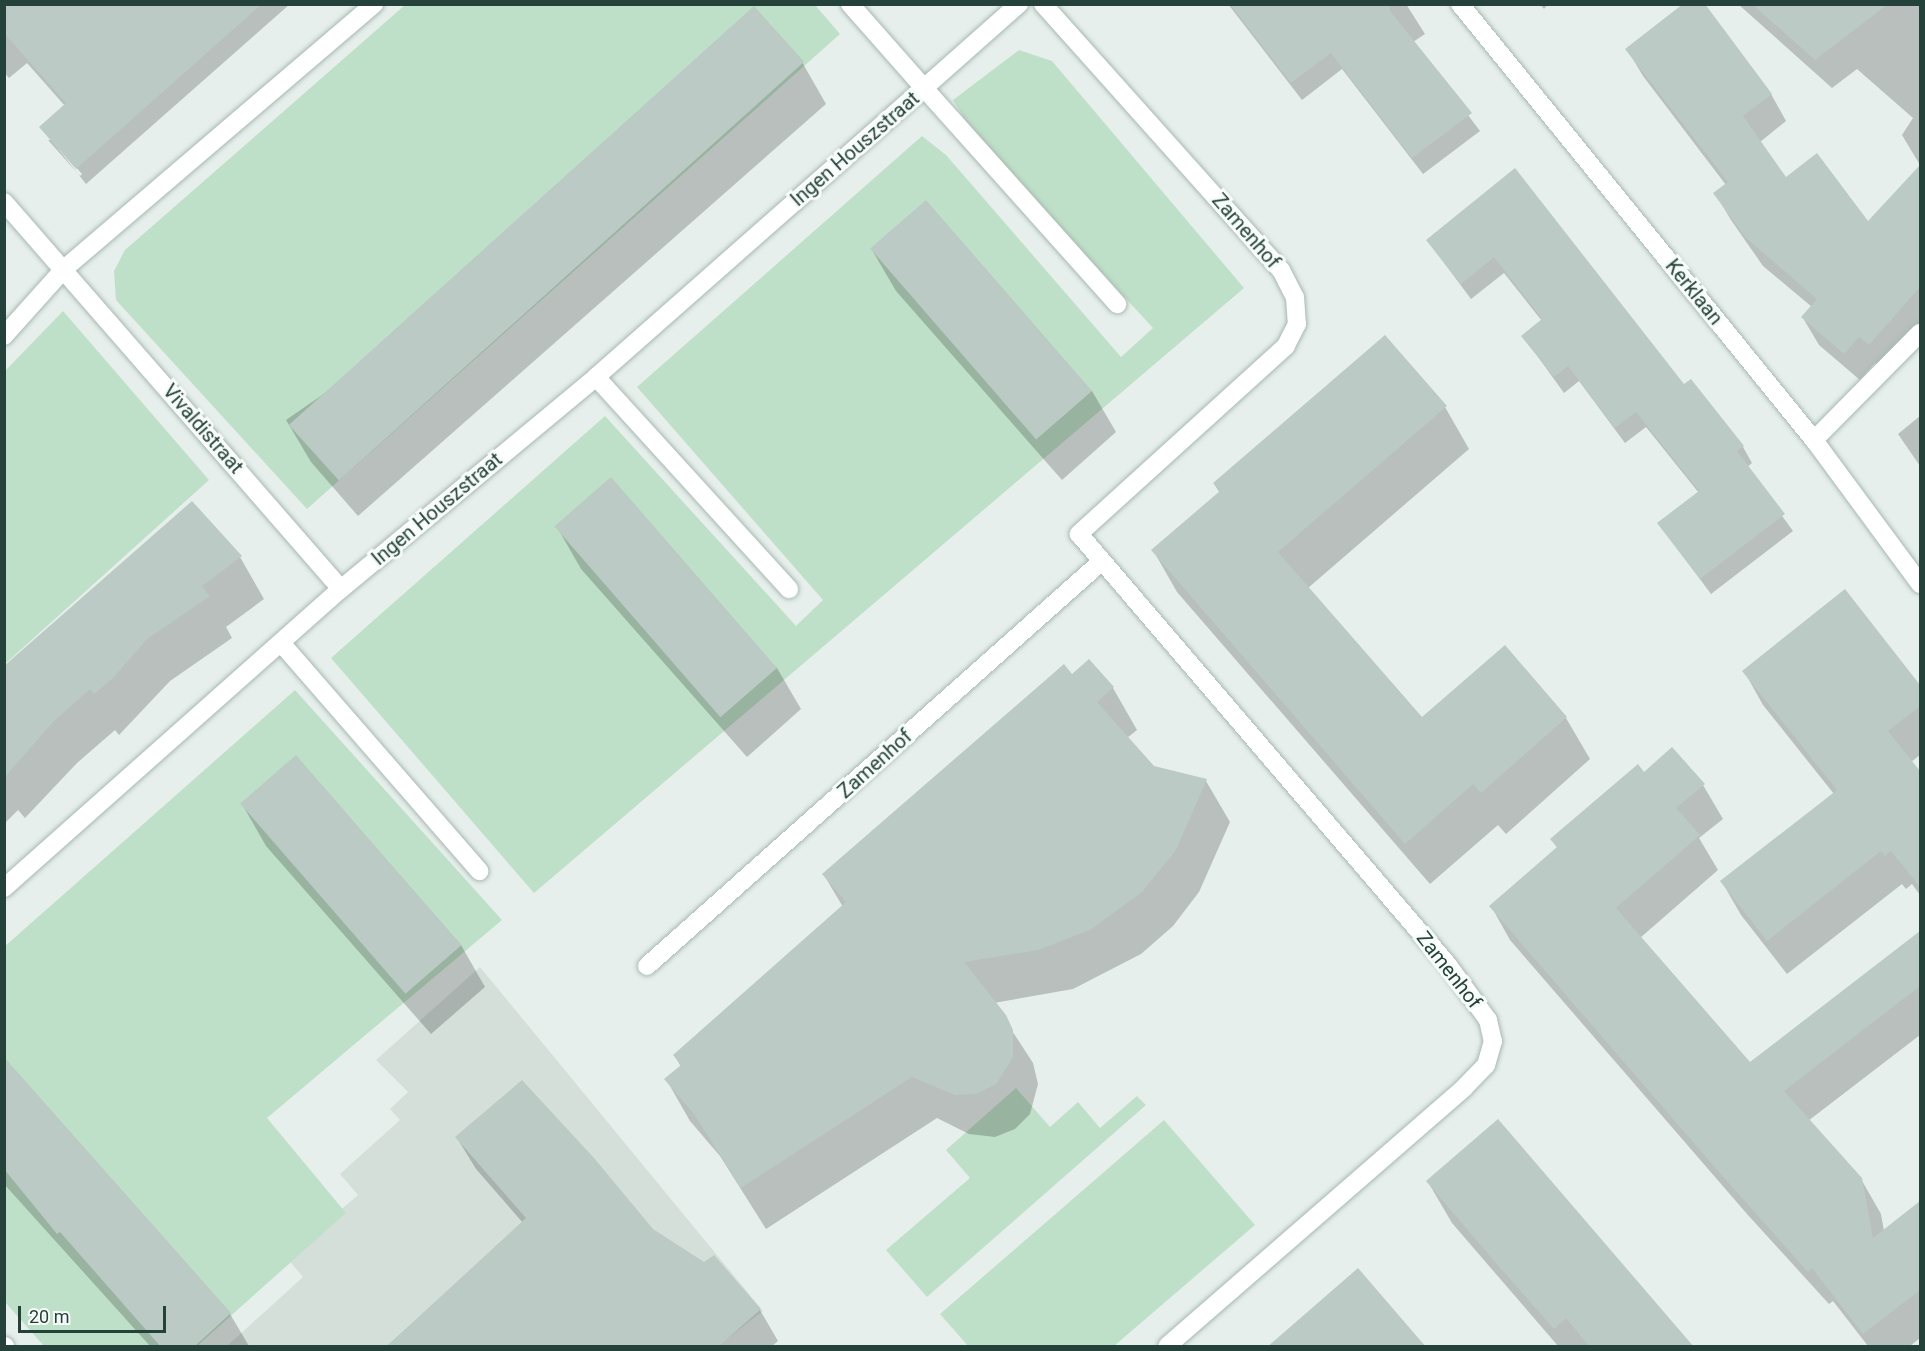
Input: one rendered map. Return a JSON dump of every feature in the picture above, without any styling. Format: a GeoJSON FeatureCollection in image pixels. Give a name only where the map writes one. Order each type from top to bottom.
{"type":"FeatureCollection","features":[{"type":"Feature","properties":{"kind":"street"},"geometry":{"type":"LineString","coordinates":[[4,336],[64,268],[374,4]]}},
{"type":"Feature","properties":{"kind":"street"},"geometry":{"type":"LineString","coordinates":[[850,4],[924,88],[1019,4]]}},
{"type":"Feature","properties":{"kind":"street","name":"Zamenhof"},"geometry":{"type":"LineString","coordinates":[[1043,4],[1281,270],[1295,297],[1297,324],[1286,346],[1079,534],[1448,964],[1488,1020],[1493,1041],[1486,1065],[1464,1088],[1167,1347]]}},
{"type":"Feature","properties":{"kind":"street","name":"Kerklaan"},"geometry":{"type":"LineString","coordinates":[[1460,4],[1814,440],[1920,584]]}},
{"type":"Feature","properties":{"kind":"street","name":"Ingen Houszstraat"},"geometry":{"type":"LineString","coordinates":[[4,888],[282,644],[341,589],[596,377],[924,88],[1117,304]]}},
{"type":"Feature","properties":{"kind":"street","name":"Vivaldistraat"},"geometry":{"type":"LineString","coordinates":[[4,202],[64,268],[341,589]]}},
{"type":"Feature","properties":{"kind":"street"},"geometry":{"type":"LineString","coordinates":[[1814,440],[1920,333]]}},
{"type":"Feature","properties":{"kind":"street"},"geometry":{"type":"LineString","coordinates":[[596,377],[789,589]]}},
{"type":"Feature","properties":{"kind":"street","name":"Zamenhof"},"geometry":{"type":"LineString","coordinates":[[647,966],[1102,561]]}},
{"type":"Feature","properties":{"kind":"street"},"geometry":{"type":"LineString","coordinates":[[282,644],[479,871]]}},
{"type":"Feature","properties":{"kind":"shaded area"},"geometry":{"type":"Polygon","coordinates":[[[480,967],[763,1311],[718,1346],[227,1346],[303,1277],[286,1257],[358,1195],[340,1174],[400,1120],[390,1109],[408,1092],[376,1060],[480,967]]]}},
{"type":"Feature","properties":{"kind":"green space"},"geometry":{"type":"Polygon","coordinates":[[[405,5],[815,5],[840,34],[307,509],[116,300],[114,271],[125,250],[405,5]]]}},
{"type":"Feature","properties":{"kind":"green space"},"geometry":{"type":"Polygon","coordinates":[[[1019,50],[1052,61],[1244,288],[534,893],[331,658],[605,416],[796,626],[823,600],[637,387],[922,136],[946,155],[1121,357],[1153,328],[974,134],[953,100],[1019,50]]]}},
{"type":"Feature","properties":{"kind":"green space"},"geometry":{"type":"Polygon","coordinates":[[[63,311],[209,480],[5,664],[5,371],[63,311]]]}},
{"type":"Feature","properties":{"kind":"green space"},"geometry":{"type":"Polygon","coordinates":[[[295,690],[502,920],[267,1118],[346,1213],[197,1346],[44,1346],[5,1302],[4,947],[295,690]]]}},
{"type":"Feature","properties":{"kind":"green space"},"geometry":{"type":"Polygon","coordinates":[[[1016,1088],[1050,1127],[1078,1102],[1100,1128],[1137,1096],[1146,1105],[927,1297],[886,1250],[970,1178],[946,1150],[1016,1088]]]}},
{"type":"Feature","properties":{"kind":"green space"},"geometry":{"type":"Polygon","coordinates":[[[1164,1120],[1255,1225],[1114,1346],[968,1346],[940,1314],[1164,1120]]]}},
{"type":"Feature","properties":{"kind":"building"},"geometry":{"type":"Polygon","coordinates":[[[4,4],[262,4],[76,169],[39,127],[66,103],[4,33],[4,4]]]}},
{"type":"Feature","properties":{"kind":"building"},"geometry":{"type":"Polygon","coordinates":[[[1230,4],[1390,4],[1390,11],[1472,113],[1412,158],[1331,53],[1291,83],[1230,4]]]}},
{"type":"Feature","properties":{"kind":"building"},"geometry":{"type":"Polygon","coordinates":[[[1683,4],[1705,4],[1772,94],[1743,116],[1786,177],[1817,153],[1868,221],[1920,165],[1920,287],[1869,345],[1859,337],[1844,354],[1801,317],[1817,299],[1746,238],[1713,193],[1728,182],[1625,49],[1683,4]]]}},
{"type":"Feature","properties":{"kind":"building"},"geometry":{"type":"Polygon","coordinates":[[[1752,4],[1888,4],[1815,60],[1752,4]]]}},
{"type":"Feature","properties":{"kind":"building"},"geometry":{"type":"Polygon","coordinates":[[[754,6],[804,62],[339,481],[289,425],[754,6]]]}},
{"type":"Feature","properties":{"kind":"building"},"geometry":{"type":"Polygon","coordinates":[[[1515,168],[1684,384],[1691,379],[1744,446],[1737,451],[1785,514],[1700,579],[1657,523],[1699,491],[1636,412],[1615,428],[1568,366],[1554,377],[1521,336],[1542,319],[1494,257],[1461,284],[1426,240],[1515,168]]]}},
{"type":"Feature","properties":{"kind":"building"},"geometry":{"type":"Polygon","coordinates":[[[926,200],[1092,391],[1036,439],[870,249],[926,200]]]}},
{"type":"Feature","properties":{"kind":"building"},"geometry":{"type":"Polygon","coordinates":[[[1385,335],[1447,406],[1278,552],[1422,717],[1505,645],[1567,717],[1481,793],[1473,784],[1405,844],[1151,550],[1220,491],[1213,483],[1385,335]]]}},
{"type":"Feature","properties":{"kind":"building"},"geometry":{"type":"Polygon","coordinates":[[[611,477],[777,668],[720,717],[554,526],[611,477]]]}},
{"type":"Feature","properties":{"kind":"building"},"geometry":{"type":"Polygon","coordinates":[[[192,501],[242,556],[202,586],[210,596],[147,639],[113,678],[94,694],[90,689],[53,722],[4,778],[4,666],[192,501]]]}},
{"type":"Feature","properties":{"kind":"building"},"geometry":{"type":"Polygon","coordinates":[[[1845,589],[1920,685],[1920,706],[1888,731],[1920,771],[1920,887],[1891,851],[1885,856],[1881,851],[1767,941],[1720,881],[1837,790],[1742,671],[1845,589]]]}},
{"type":"Feature","properties":{"kind":"building"},"geometry":{"type":"Polygon","coordinates":[[[1089,659],[1114,687],[1097,702],[1154,766],[1207,779],[1176,850],[1142,892],[1090,930],[1038,950],[964,962],[1006,1015],[1013,1030],[1013,1057],[996,1084],[976,1094],[955,1095],[912,1077],[741,1188],[694,1114],[664,1079],[681,1065],[673,1055],[846,902],[822,874],[1064,664],[1072,674],[1089,659]]]}},
{"type":"Feature","properties":{"kind":"building"},"geometry":{"type":"Polygon","coordinates":[[[1672,747],[1705,784],[1676,808],[1700,835],[1616,908],[1750,1062],[1920,931],[1920,986],[1784,1091],[1862,1178],[1873,1238],[1920,1201],[1920,1290],[1863,1334],[1812,1268],[1808,1272],[1489,906],[1557,847],[1550,839],[1638,764],[1644,772],[1672,747]]]}},
{"type":"Feature","properties":{"kind":"building"},"geometry":{"type":"Polygon","coordinates":[[[296,755],[461,945],[405,994],[240,804],[296,755]]]}},
{"type":"Feature","properties":{"kind":"building"},"geometry":{"type":"Polygon","coordinates":[[[4,1057],[231,1313],[194,1347],[161,1347],[60,1232],[57,1234],[4,1169],[4,1057]]]}},
{"type":"Feature","properties":{"kind":"building"},"geometry":{"type":"Polygon","coordinates":[[[522,1080],[594,1158],[653,1229],[704,1262],[714,1255],[761,1309],[718,1347],[386,1347],[526,1218],[455,1137],[522,1080]]]}},
{"type":"Feature","properties":{"kind":"building"},"geometry":{"type":"Polygon","coordinates":[[[1498,1119],[1694,1347],[1590,1347],[1566,1318],[1554,1329],[1494,1261],[1426,1181],[1498,1119]]]}},
{"type":"Feature","properties":{"kind":"building"},"geometry":{"type":"Polygon","coordinates":[[[1358,1268],[1426,1347],[1267,1347],[1358,1268]]]}}]}
